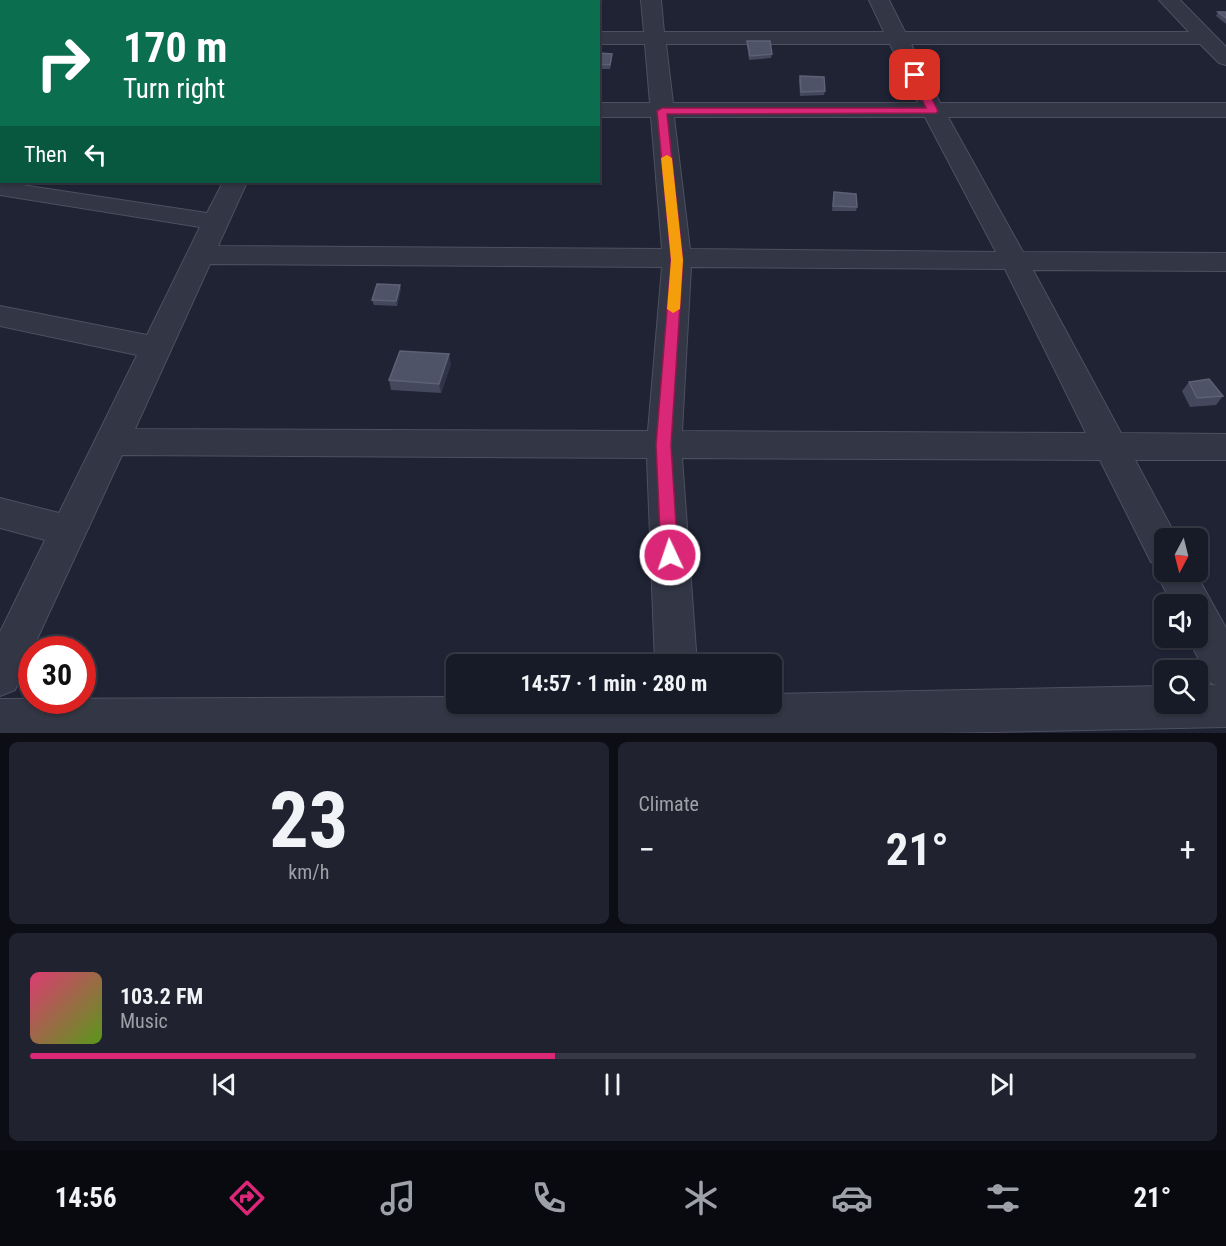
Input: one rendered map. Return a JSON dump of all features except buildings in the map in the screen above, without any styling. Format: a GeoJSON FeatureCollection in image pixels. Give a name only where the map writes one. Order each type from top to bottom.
{"type":"FeatureCollection","features":[{"type":"Feature","properties":{"kind":"street"},"geometry":{"type":"LineString","coordinates":[[651,0],[657,38],[677,260],[664,445],[675,654]]}},
{"type":"Feature","properties":{"kind":"street"},"geometry":{"type":"LineString","coordinates":[[879,0],[933,111],[1014,260],[1154,532]]}},
{"type":"Feature","properties":{"kind":"street"},"geometry":{"type":"LineString","coordinates":[[1169,0],[1226,59]]}},
{"type":"Feature","properties":{"kind":"street"},"geometry":{"type":"LineString","coordinates":[[600,38],[1206,38]]}},
{"type":"Feature","properties":{"kind":"street"},"geometry":{"type":"LineString","coordinates":[[600,111],[1226,110]]}},
{"type":"Feature","properties":{"kind":"street"},"geometry":{"type":"LineString","coordinates":[[0,676],[235,183]]}},
{"type":"Feature","properties":{"kind":"street"},"geometry":{"type":"LineString","coordinates":[[0,187],[216,222]]}},
{"type":"Feature","properties":{"kind":"street"},"geometry":{"type":"LineString","coordinates":[[201,255],[1226,262]]}},
{"type":"Feature","properties":{"kind":"street"},"geometry":{"type":"LineString","coordinates":[[0,316],[157,348]]}},
{"type":"Feature","properties":{"kind":"street"},"geometry":{"type":"LineString","coordinates":[[112,442],[1226,447]]}},
{"type":"Feature","properties":{"kind":"street"},"geometry":{"type":"LineString","coordinates":[[0,513],[69,531]]}},
{"type":"Feature","properties":{"kind":"street"},"geometry":{"type":"LineString","coordinates":[[1208,635],[1226,669]]}},
{"type":"Feature","properties":{"kind":"street"},"geometry":{"type":"LineString","coordinates":[[0,721],[678,718],[1226,706]]}},
{"type":"Feature","properties":{"kind":"slow traffic"},"geometry":{"type":"LineString","coordinates":[[667,158],[677,260],[673,309]]}},
{"type":"Feature","properties":{"kind":"route"},"geometry":{"type":"LineString","coordinates":[[670,555],[664,445],[677,260],[662,111],[933,111],[915,75]]}}]}
